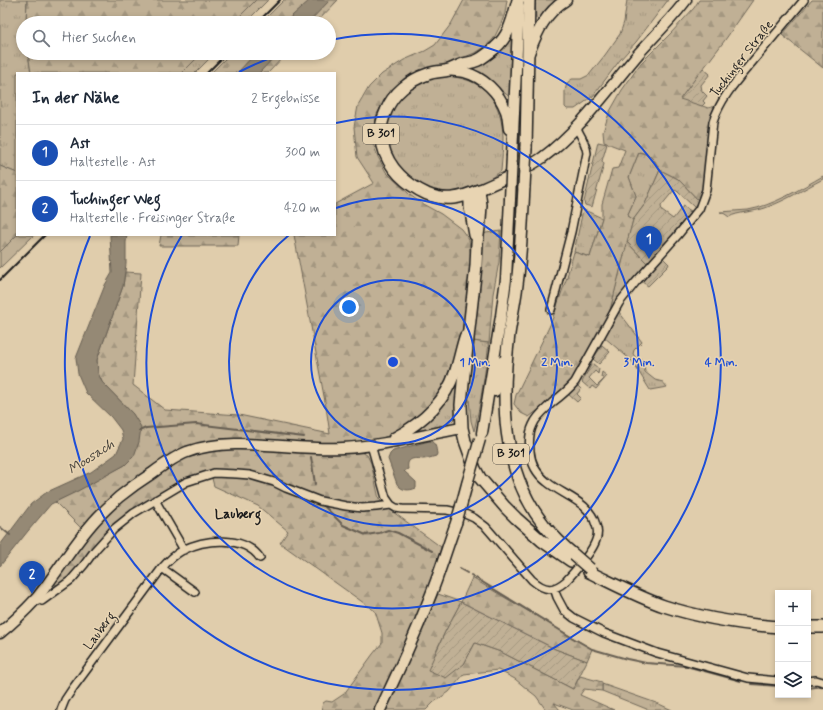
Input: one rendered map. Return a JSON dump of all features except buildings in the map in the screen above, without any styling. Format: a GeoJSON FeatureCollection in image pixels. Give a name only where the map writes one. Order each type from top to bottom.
{"type":"FeatureCollection","features":[{"type":"Feature","properties":{"kind":"main road","name":"B 301"},"geometry":{"type":"LineString","coordinates":[[448,70],[480,60],[496,47],[503,39],[513,21],[519,0]]}},
{"type":"Feature","properties":{"kind":"main road","name":"B 301"},"geometry":{"type":"LineString","coordinates":[[481,436],[506,279],[519,0]]}},
{"type":"Feature","properties":{"kind":"main road","name":"B 301"},"geometry":{"type":"LineString","coordinates":[[481,436],[497,384],[509,334],[516,292],[526,148],[529,0]]}},
{"type":"Feature","properties":{"kind":"main road","name":"B 301"},"geometry":{"type":"LineString","coordinates":[[529,53],[537,33],[546,18],[553,10],[566,0]]}},
{"type":"Feature","properties":{"kind":"main road","name":"B 301"},"geometry":{"type":"LineString","coordinates":[[449,199],[474,192],[516,172],[540,158],[564,139],[686,0]]}},
{"type":"Feature","properties":{"kind":"main road","name":"B 301"},"geometry":{"type":"LineString","coordinates":[[472,217],[457,202],[428,194],[415,188],[397,172],[388,159],[382,144],[382,120],[388,106],[398,92],[420,77],[438,71],[448,70],[464,72],[486,83],[500,100],[506,111],[513,141]]}},
{"type":"Feature","properties":{"kind":"main road","name":"B 301"},"geometry":{"type":"LineString","coordinates":[[474,192],[470,207],[476,243],[476,266],[462,383],[461,405],[462,428],[468,451],[475,468],[486,485],[505,507],[542,541],[573,558],[605,580],[621,588],[664,606],[697,615],[739,624],[775,627]]}},
{"type":"Feature","properties":{"kind":"main road","name":"B 301"},"geometry":{"type":"LineString","coordinates":[[474,192],[481,212],[476,243]]}},
{"type":"Feature","properties":{"kind":"main road"},"geometry":{"type":"LineString","coordinates":[[376,444],[394,438],[409,430],[436,407],[453,380],[462,346],[469,329]]}},
{"type":"Feature","properties":{"kind":"main road","name":"B 301"},"geometry":{"type":"LineString","coordinates":[[509,334],[505,411],[507,433],[517,474],[524,492],[536,514],[573,558]]}},
{"type":"Feature","properties":{"kind":"main road"},"geometry":{"type":"LineString","coordinates":[[0,633],[36,599],[90,526],[106,509],[119,497],[162,466],[185,453],[212,446],[230,444],[334,449],[376,444],[462,428]]}},
{"type":"Feature","properties":{"kind":"main road"},"geometry":{"type":"LineString","coordinates":[[380,710],[400,668],[436,581],[456,523],[481,436]]}},
{"type":"Feature","properties":{"kind":"main road"},"geometry":{"type":"LineString","coordinates":[[811,627],[823,627]]}},
{"type":"Feature","properties":{"kind":"street","name":"Tuchinger Straße"},"geometry":{"type":"LineString","coordinates":[[554,588],[561,586],[566,581],[593,548],[597,539],[598,531],[594,518],[586,507],[547,482],[535,469],[530,456],[529,441],[533,424],[542,412],[576,382],[619,303],[699,209],[706,190],[713,122],[718,108],[730,90],[804,0]]}},
{"type":"Feature","properties":{"kind":"street"},"geometry":{"type":"LineString","coordinates":[[551,310],[571,232],[587,153],[584,141],[576,127]]}},
{"type":"Feature","properties":{"kind":"street"},"geometry":{"type":"LineString","coordinates":[[376,444],[384,494],[391,505],[402,509],[452,511],[474,518],[486,527],[532,580],[542,588],[554,588],[564,610],[574,618],[604,633],[657,653],[748,678],[775,680]]}},
{"type":"Feature","properties":{"kind":"street"},"geometry":{"type":"LineString","coordinates":[[42,601],[71,580],[114,529],[134,513],[186,482],[214,473],[250,475],[274,482],[320,501],[346,506],[362,508],[391,505]]}},
{"type":"Feature","properties":{"kind":"street"},"geometry":{"type":"LineString","coordinates":[[155,500],[184,550]]}},
{"type":"Feature","properties":{"kind":"street","name":"Lauberg"},"geometry":{"type":"LineString","coordinates":[[61,710],[65,700],[73,688],[171,558],[184,550],[221,541],[230,542],[249,548],[256,552],[260,558]]}},
{"type":"Feature","properties":{"kind":"street"},"geometry":{"type":"LineString","coordinates":[[162,568],[194,592]]}},
{"type":"Feature","properties":{"kind":"street"},"geometry":{"type":"LineString","coordinates":[[811,681],[823,682]]}},
{"type":"Feature","properties":{"kind":"green space"},"geometry":{"type":"Polygon","coordinates":[[[0,0],[27,0],[26,16],[16,16],[16,60],[29,60],[31,72],[16,72],[16,173],[0,166],[0,0]]]}},
{"type":"Feature","properties":{"kind":"green space"},"geometry":{"type":"Polygon","coordinates":[[[27,0],[256,0],[240,16],[26,16],[27,0]]]}},
{"type":"Feature","properties":{"kind":"green space"},"geometry":{"type":"Polygon","coordinates":[[[256,0],[268,0],[252,16],[240,16],[256,0]]]}},
{"type":"Feature","properties":{"kind":"green space"},"geometry":{"type":"Polygon","coordinates":[[[284,0],[338,0],[323,16],[268,16],[284,0]]]}},
{"type":"Feature","properties":{"kind":"green space"},"geometry":{"type":"Polygon","coordinates":[[[464,0],[507,0],[505,13],[501,24],[494,38],[488,45],[477,52],[443,66],[394,90],[383,103],[377,114],[373,128],[373,144],[386,172],[410,195],[441,214],[461,229],[469,240],[471,257],[467,308],[460,340],[445,382],[437,396],[425,411],[391,435],[370,442],[355,444],[198,447],[107,503],[89,519],[82,529],[55,502],[125,465],[133,414],[102,382],[98,373],[97,360],[123,286],[125,272],[141,273],[133,385],[165,410],[239,415],[330,434],[294,236],[336,236],[336,203],[374,183],[357,157],[354,127],[358,106],[369,87],[382,74],[404,60],[435,45],[451,24],[464,0]]]}},
{"type":"Feature","properties":{"kind":"green space"},"geometry":{"type":"Polygon","coordinates":[[[535,0],[558,0],[538,20],[536,18],[535,0]]]}},
{"type":"Feature","properties":{"kind":"green space"},"geometry":{"type":"Polygon","coordinates":[[[627,0],[668,0],[593,96],[575,109],[567,109],[565,107],[565,91],[567,83],[572,79],[581,79],[589,75],[605,55],[620,34],[624,22],[627,0]]]}},
{"type":"Feature","properties":{"kind":"green space"},"geometry":{"type":"Polygon","coordinates":[[[699,0],[753,0],[681,98],[708,108],[716,106],[712,119],[703,192],[699,201],[678,179],[660,170],[655,161],[648,154],[639,152],[629,177],[636,196],[627,216],[633,220],[609,314],[571,381],[563,391],[529,417],[521,413],[514,404],[516,395],[551,323],[574,252],[590,257],[602,218],[602,204],[612,169],[618,168],[625,150],[604,142],[603,132],[609,113],[622,90],[641,63],[671,33],[694,8],[699,0]]]}},
{"type":"Feature","properties":{"kind":"green space"},"geometry":{"type":"Polygon","coordinates":[[[812,0],[823,0],[823,68],[782,35],[812,0]]]}},
{"type":"Feature","properties":{"kind":"green space"},"geometry":{"type":"Polygon","coordinates":[[[513,34],[511,98],[481,74],[470,70],[484,63],[502,49],[513,34]]]}},
{"type":"Feature","properties":{"kind":"green space"},"geometry":{"type":"Polygon","coordinates":[[[29,60],[195,60],[183,72],[31,72],[29,60]]]}},
{"type":"Feature","properties":{"kind":"green space"},"geometry":{"type":"Polygon","coordinates":[[[195,60],[208,60],[196,72],[183,72],[195,60]]]}},
{"type":"Feature","properties":{"kind":"green space"},"geometry":{"type":"Polygon","coordinates":[[[224,60],[280,60],[269,72],[212,72],[224,60]]]}},
{"type":"Feature","properties":{"kind":"green space"},"geometry":{"type":"Polygon","coordinates":[[[703,68],[710,74],[701,85],[702,91],[707,96],[703,101],[705,103],[702,106],[680,99],[703,68]]]}},
{"type":"Feature","properties":{"kind":"green space"},"geometry":{"type":"Polygon","coordinates":[[[436,76],[464,79],[475,83],[492,98],[498,109],[501,121],[503,149],[501,171],[479,185],[453,193],[429,190],[406,175],[400,169],[384,144],[383,122],[407,88],[436,76]]]}},
{"type":"Feature","properties":{"kind":"green space"},"geometry":{"type":"Polygon","coordinates":[[[598,142],[607,144],[602,161],[604,164],[592,207],[585,205],[584,202],[598,142]]]}},
{"type":"Feature","properties":{"kind":"green space"},"geometry":{"type":"Polygon","coordinates":[[[639,152],[652,158],[660,170],[645,204],[633,220],[627,216],[636,196],[629,177],[639,152]]]}},
{"type":"Feature","properties":{"kind":"green space"},"geometry":{"type":"Polygon","coordinates":[[[0,166],[16,173],[16,236],[0,252],[0,166]]]}},
{"type":"Feature","properties":{"kind":"green space"},"geometry":{"type":"Polygon","coordinates":[[[660,170],[678,179],[699,201],[694,207],[674,190],[661,206],[662,211],[673,219],[683,206],[691,211],[676,234],[647,263],[627,242],[633,220],[645,204],[660,170]]]}},
{"type":"Feature","properties":{"kind":"green space"},"geometry":{"type":"Polygon","coordinates":[[[823,176],[823,179],[765,208],[736,214],[729,217],[720,212],[748,210],[767,205],[787,196],[823,176]]]}},
{"type":"Feature","properties":{"kind":"green space"},"geometry":{"type":"Polygon","coordinates":[[[583,210],[602,218],[590,257],[574,252],[583,210]]]}},
{"type":"Feature","properties":{"kind":"green space"},"geometry":{"type":"Polygon","coordinates":[[[501,231],[499,262],[493,294],[489,343],[473,341],[483,235],[486,233],[501,231]]]}},
{"type":"Feature","properties":{"kind":"green space"},"geometry":{"type":"Polygon","coordinates":[[[16,236],[33,236],[0,268],[0,252],[16,236]]]}},
{"type":"Feature","properties":{"kind":"green space"},"geometry":{"type":"Polygon","coordinates":[[[161,236],[239,236],[238,246],[159,246],[161,236]]]}},
{"type":"Feature","properties":{"kind":"green space"},"geometry":{"type":"Polygon","coordinates":[[[627,242],[647,263],[622,293],[609,314],[627,242]]]}},
{"type":"Feature","properties":{"kind":"green space"},"geometry":{"type":"Polygon","coordinates":[[[663,258],[669,264],[668,266],[648,286],[642,282],[663,258]]]}},
{"type":"Feature","properties":{"kind":"green space"},"geometry":{"type":"Polygon","coordinates":[[[619,312],[642,342],[634,350],[633,354],[637,359],[643,360],[645,372],[655,380],[663,382],[667,387],[650,390],[632,361],[604,337],[619,312]]]}},
{"type":"Feature","properties":{"kind":"green space"},"geometry":{"type":"Polygon","coordinates":[[[473,341],[489,343],[481,398],[474,431],[471,421],[468,397],[473,341]]]}},
{"type":"Feature","properties":{"kind":"green space"},"geometry":{"type":"Polygon","coordinates":[[[602,345],[610,352],[599,364],[593,359],[602,345]]]}},
{"type":"Feature","properties":{"kind":"green space"},"geometry":{"type":"Polygon","coordinates":[[[592,363],[599,369],[598,374],[595,371],[589,378],[597,386],[604,379],[601,377],[602,372],[607,376],[596,389],[592,386],[590,389],[582,382],[592,363]]]}},
{"type":"Feature","properties":{"kind":"green space"},"geometry":{"type":"Polygon","coordinates":[[[457,381],[457,413],[453,420],[436,428],[410,434],[440,408],[448,398],[457,381]]]}},
{"type":"Feature","properties":{"kind":"green space"},"geometry":{"type":"Polygon","coordinates":[[[577,385],[581,389],[577,394],[581,398],[577,402],[568,394],[577,385]]]}},
{"type":"Feature","properties":{"kind":"green space"},"geometry":{"type":"Polygon","coordinates":[[[215,447],[343,453],[361,452],[367,455],[371,463],[379,499],[389,509],[441,547],[434,578],[421,614],[376,710],[323,710],[322,707],[323,703],[326,701],[332,702],[344,694],[382,643],[382,633],[375,611],[280,543],[288,531],[258,506],[214,486],[210,471],[176,484],[127,514],[103,535],[70,577],[58,586],[52,582],[91,527],[121,498],[186,454],[215,447]]]}},
{"type":"Feature","properties":{"kind":"green space"},"geometry":{"type":"Polygon","coordinates":[[[472,578],[592,649],[587,661],[555,649],[461,602],[472,578]]]}},
{"type":"Feature","properties":{"kind":"green space"},"geometry":{"type":"Polygon","coordinates":[[[438,594],[461,602],[435,653],[464,664],[475,643],[501,652],[573,689],[580,676],[602,682],[602,691],[584,689],[580,695],[614,710],[573,710],[554,703],[560,710],[546,710],[536,696],[515,679],[498,670],[464,674],[449,692],[434,702],[426,710],[387,710],[438,594]]]}},
{"type":"Feature","properties":{"kind":"green space"},"geometry":{"type":"Polygon","coordinates":[[[461,602],[555,649],[587,661],[573,689],[501,652],[475,643],[464,664],[446,678],[428,670],[445,632],[461,602]]]}},
{"type":"Feature","properties":{"kind":"green space"},"geometry":{"type":"Polygon","coordinates":[[[602,684],[672,710],[649,710],[602,691],[602,684]]]}},
{"type":"Feature","properties":{"kind":"shaded area"},"geometry":{"type":"Polygon","coordinates":[[[310,0],[330,0],[315,16],[292,16],[310,0]]]}},
{"type":"Feature","properties":{"kind":"shaded area"},"geometry":{"type":"Polygon","coordinates":[[[249,60],[271,60],[260,72],[238,72],[249,60]]]}},
{"type":"Feature","properties":{"kind":"shaded area"},"geometry":{"type":"Polygon","coordinates":[[[110,236],[127,236],[126,264],[123,286],[97,360],[98,373],[102,382],[133,414],[141,427],[139,442],[134,456],[125,465],[51,504],[0,566],[0,545],[31,504],[47,492],[91,472],[116,454],[123,439],[121,430],[111,417],[86,393],[78,374],[76,358],[105,285],[112,273],[110,236]]]}},
{"type":"Feature","properties":{"kind":"shaded area"},"geometry":{"type":"Polygon","coordinates":[[[429,441],[435,446],[436,456],[426,459],[410,460],[408,462],[408,469],[404,471],[416,482],[416,488],[408,490],[401,488],[397,484],[388,459],[390,454],[393,451],[429,441]]]}},
{"type":"Feature","properties":{"kind":"waterway"},"geometry":{"type":"LineString","coordinates":[[139,431],[146,428],[196,424],[304,437]]}},
{"type":"Feature","properties":{"kind":"waterway"},"geometry":{"type":"LineString","coordinates":[[311,457],[315,484]]}},
{"type":"Feature","properties":{"kind":"waterway"},"geometry":{"type":"LineString","coordinates":[[322,504],[343,525],[366,535],[388,530],[398,533],[432,551]]}},
{"type":"Feature","properties":{"kind":"waterway"},"geometry":{"type":"LineString","coordinates":[[0,527],[10,535]]}},
{"type":"Feature","properties":{"kind":"waterway"},"geometry":{"type":"LineString","coordinates":[[460,569],[467,573]]}},
{"type":"Feature","properties":{"kind":"waterway"},"geometry":{"type":"LineString","coordinates":[[471,575],[592,649],[646,663],[686,666],[741,681]]}},
{"type":"Feature","properties":{"kind":"waterway"},"geometry":{"type":"LineString","coordinates":[[751,684],[775,686]]}},
{"type":"Feature","properties":{"kind":"waterway"},"geometry":{"type":"LineString","coordinates":[[811,688],[823,686]]}},
{"type":"Feature","properties":{"kind":"railway"},"geometry":{"type":"LineString","coordinates":[[264,16],[280,0]]}},
{"type":"Feature","properties":{"kind":"railway"},"geometry":{"type":"LineString","coordinates":[[208,72],[220,60]]}},
{"type":"Feature","properties":{"kind":"railway"},"geometry":{"type":"LineString","coordinates":[[0,280],[44,236]]}},
{"type":"Feature","properties":{"kind":"place","name":"Ast"},"geometry":{"type":"Point","coordinates":[649,259]}},
{"type":"Feature","properties":{"kind":"place","name":"Tuchinger Weg"},"geometry":{"type":"Point","coordinates":[32,594]}},
{"type":"Feature","properties":{"kind":"district","name":"Lauberg"},"geometry":{"type":"Point","coordinates":[238,514]}},
{"type":"Feature","properties":{"kind":"water label","name":"Moosach"},"geometry":{"type":"Point","coordinates":[91,457]}}]}
